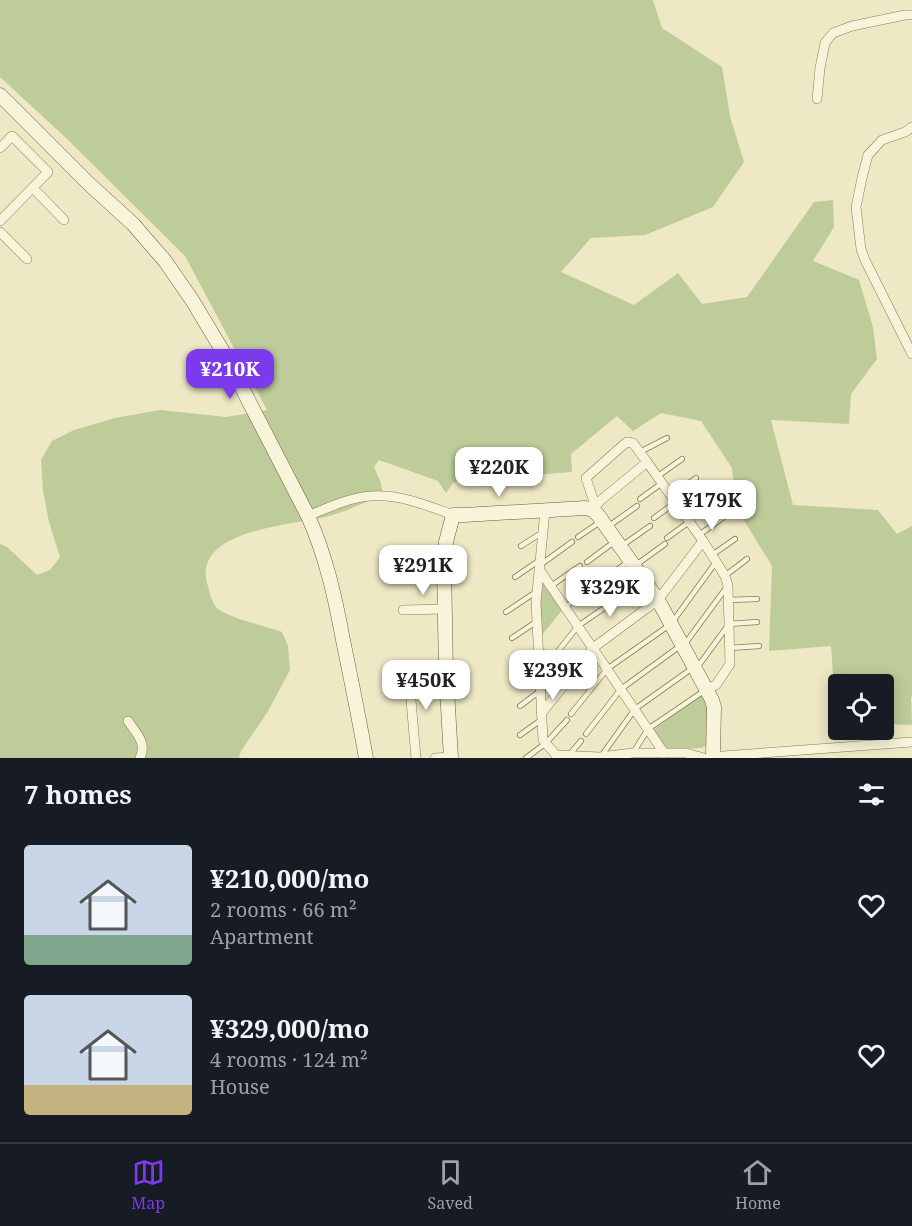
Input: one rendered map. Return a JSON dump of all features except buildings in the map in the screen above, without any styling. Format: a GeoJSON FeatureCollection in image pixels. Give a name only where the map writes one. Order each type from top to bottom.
{"type":"FeatureCollection","features":[{"type":"Feature","properties":{"kind":"street"},"geometry":{"type":"LineString","coordinates":[[817,99],[825,43],[833,33],[852,26],[912,15]]}},
{"type":"Feature","properties":{"kind":"street"},"geometry":{"type":"LineString","coordinates":[[0,95],[88,183],[133,224],[165,261],[225,355],[318,539],[331,582],[366,758]]}},
{"type":"Feature","properties":{"kind":"street"},"geometry":{"type":"LineString","coordinates":[[912,128],[882,140],[868,155],[856,207],[861,249],[912,354]]}},
{"type":"Feature","properties":{"kind":"street"},"geometry":{"type":"LineString","coordinates":[[0,148],[12,136],[48,172],[0,221]]}},
{"type":"Feature","properties":{"kind":"street"},"geometry":{"type":"LineString","coordinates":[[33,188],[64,220]]}},
{"type":"Feature","properties":{"kind":"street"},"geometry":{"type":"LineString","coordinates":[[0,232],[27,259]]}},
{"type":"Feature","properties":{"kind":"street"},"geometry":{"type":"LineString","coordinates":[[706,689],[716,685],[730,664],[726,581],[701,538],[660,479],[633,443],[627,442],[586,478],[601,519],[658,600],[714,707],[707,757]]}},
{"type":"Feature","properties":{"kind":"street"},"geometry":{"type":"LineString","coordinates":[[601,519],[600,501],[647,462]]}},
{"type":"Feature","properties":{"kind":"street"},"geometry":{"type":"LineString","coordinates":[[308,516],[369,496],[389,496],[406,499],[453,515],[585,508],[601,519]]}},
{"type":"Feature","properties":{"kind":"street"},"geometry":{"type":"LineString","coordinates":[[544,511],[537,592],[537,651],[543,740],[556,755],[686,753],[707,757],[912,742]]}},
{"type":"Feature","properties":{"kind":"street"},"geometry":{"type":"LineString","coordinates":[[435,758],[451,757],[446,673],[444,565],[453,515]]}},
{"type":"Feature","properties":{"kind":"street"},"geometry":{"type":"LineString","coordinates":[[541,717],[593,648],[658,600],[701,538]]}},
{"type":"Feature","properties":{"kind":"street"},"geometry":{"type":"LineString","coordinates":[[540,565],[551,586],[664,753]]}},
{"type":"Feature","properties":{"kind":"street"},"geometry":{"type":"LineString","coordinates":[[403,610],[444,609]]}},
{"type":"Feature","properties":{"kind":"street"},"geometry":{"type":"LineString","coordinates":[[416,758],[409,677],[446,673]]}},
{"type":"Feature","properties":{"kind":"street"},"geometry":{"type":"LineString","coordinates":[[128,721],[140,738],[143,747],[140,758]]}},
{"type":"Feature","properties":{"kind":"lane"},"geometry":{"type":"LineString","coordinates":[[640,452],[667,438]]}},
{"type":"Feature","properties":{"kind":"lane"},"geometry":{"type":"LineString","coordinates":[[640,500],[681,459]]}},
{"type":"Feature","properties":{"kind":"lane"},"geometry":{"type":"LineString","coordinates":[[654,518],[696,478]]}},
{"type":"Feature","properties":{"kind":"lane"},"geometry":{"type":"LineString","coordinates":[[667,538],[710,498]]}},
{"type":"Feature","properties":{"kind":"lane"},"geometry":{"type":"LineString","coordinates":[[578,537],[601,519],[637,506]]}},
{"type":"Feature","properties":{"kind":"lane"},"geometry":{"type":"LineString","coordinates":[[701,538],[724,517]]}},
{"type":"Feature","properties":{"kind":"lane"},"geometry":{"type":"LineString","coordinates":[[586,562],[650,526]]}},
{"type":"Feature","properties":{"kind":"lane"},"geometry":{"type":"LineString","coordinates":[[521,546],[543,532]]}},
{"type":"Feature","properties":{"kind":"lane"},"geometry":{"type":"LineString","coordinates":[[571,714],[607,669],[671,624],[714,559],[735,538]]}},
{"type":"Feature","properties":{"kind":"lane"},"geometry":{"type":"LineString","coordinates":[[515,577],[540,565],[572,542]]}},
{"type":"Feature","properties":{"kind":"lane"},"geometry":{"type":"LineString","coordinates":[[565,607],[664,544]]}},
{"type":"Feature","properties":{"kind":"lane"},"geometry":{"type":"LineString","coordinates":[[586,734],[621,689],[682,645],[726,581],[747,559]]}},
{"type":"Feature","properties":{"kind":"lane"},"geometry":{"type":"LineString","coordinates":[[551,586],[580,566]]}},
{"type":"Feature","properties":{"kind":"lane"},"geometry":{"type":"LineString","coordinates":[[517,664],[537,651],[555,655],[578,626],[644,580]]}},
{"type":"Feature","properties":{"kind":"lane"},"geometry":{"type":"LineString","coordinates":[[506,612],[537,592]]}},
{"type":"Feature","properties":{"kind":"lane"},"geometry":{"type":"LineString","coordinates":[[728,600],[757,599]]}},
{"type":"Feature","properties":{"kind":"lane"},"geometry":{"type":"LineString","coordinates":[[512,638],[536,622]]}},
{"type":"Feature","properties":{"kind":"lane"},"geometry":{"type":"LineString","coordinates":[[600,756],[635,709],[699,664],[729,624],[757,622]]}},
{"type":"Feature","properties":{"kind":"lane"},"geometry":{"type":"LineString","coordinates":[[729,648],[759,646]]}},
{"type":"Feature","properties":{"kind":"lane"},"geometry":{"type":"LineString","coordinates":[[633,753],[648,729],[706,689]]}},
{"type":"Feature","properties":{"kind":"lane"},"geometry":{"type":"LineString","coordinates":[[520,706],[540,691]]}},
{"type":"Feature","properties":{"kind":"lane"},"geometry":{"type":"LineString","coordinates":[[520,735],[541,717]]}},
{"type":"Feature","properties":{"kind":"lane"},"geometry":{"type":"LineString","coordinates":[[526,758],[546,743],[567,720]]}},
{"type":"Feature","properties":{"kind":"lane"},"geometry":{"type":"LineString","coordinates":[[569,754],[580,741]]}},
{"type":"Feature","properties":{"kind":"green space"},"geometry":{"type":"Polygon","coordinates":[[[0,0],[653,0],[662,28],[722,67],[730,116],[744,162],[713,207],[645,235],[591,238],[561,272],[634,305],[678,273],[702,304],[747,297],[814,202],[833,200],[834,227],[813,261],[859,280],[873,327],[877,359],[851,394],[849,424],[771,420],[793,505],[878,510],[897,534],[912,526],[912,725],[894,724],[894,674],[833,674],[831,646],[769,651],[772,566],[737,509],[732,468],[701,421],[661,413],[633,431],[617,416],[571,454],[572,472],[509,477],[489,469],[453,483],[446,493],[438,481],[379,460],[374,467],[382,491],[377,498],[332,515],[248,533],[229,541],[215,551],[207,565],[207,583],[215,606],[247,622],[282,632],[288,646],[290,670],[239,758],[0,758],[0,544],[7,547],[37,575],[50,570],[60,557],[49,522],[43,491],[41,460],[52,441],[74,430],[115,418],[160,410],[226,417],[267,410],[185,256],[65,137],[0,77],[0,0]]]}},
{"type":"Feature","properties":{"kind":"green space"},"geometry":{"type":"Polygon","coordinates":[[[544,580],[563,609],[541,636],[540,583],[544,580]]]}},
{"type":"Feature","properties":{"kind":"green space"},"geometry":{"type":"Polygon","coordinates":[[[703,694],[709,706],[708,744],[702,748],[670,749],[664,747],[653,730],[703,694]]]}}]}
